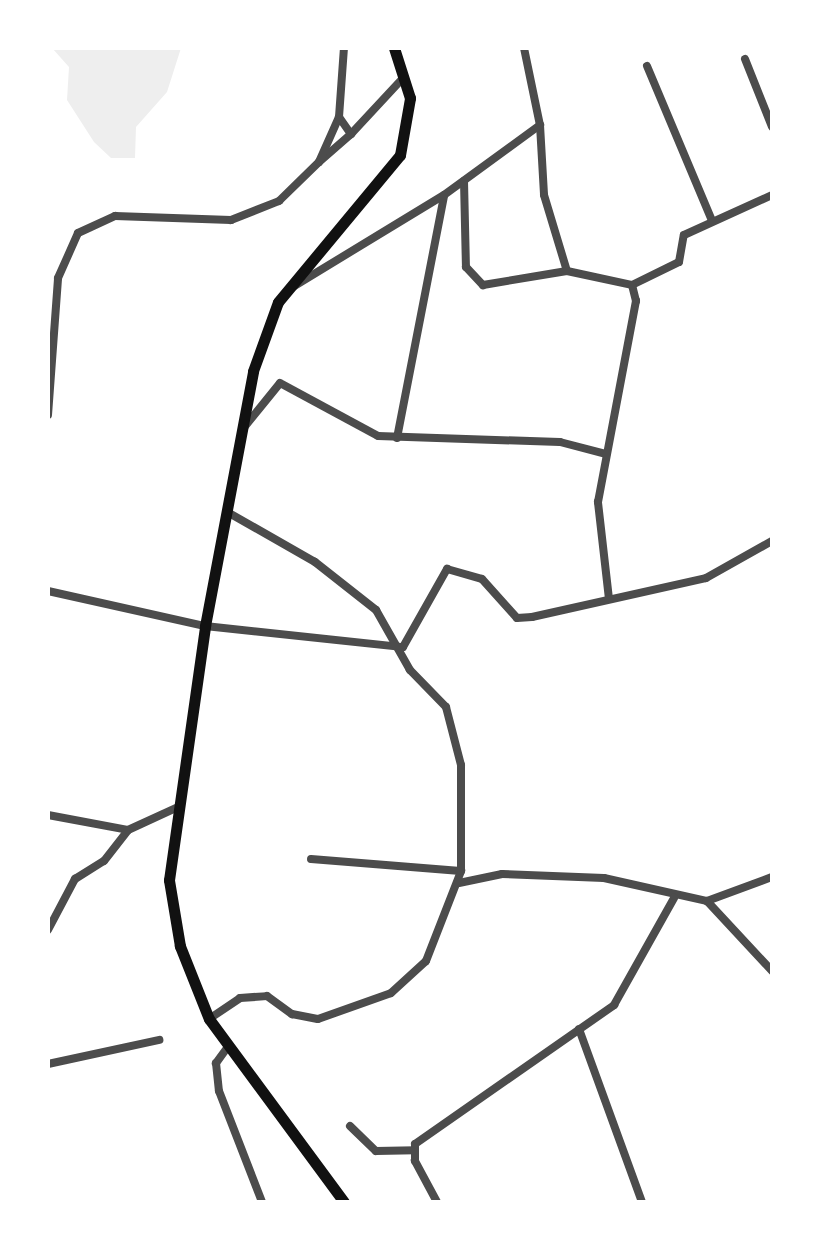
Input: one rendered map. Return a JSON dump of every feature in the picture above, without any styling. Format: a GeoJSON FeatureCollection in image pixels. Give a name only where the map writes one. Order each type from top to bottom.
{"type":"FeatureCollection","features":[{"type":"Feature","properties":{"kind":"main road"},"geometry":{"type":"LineString","coordinates":[[344,1202],[227,1048],[209,1019],[173,911],[176,808],[205,626],[229,513],[239,433],[270,321],[290,288],[389,175],[409,121],[405,76],[394,48]]}},
{"type":"Feature","properties":{"kind":"street"},"geometry":{"type":"LineString","coordinates":[[319,162],[339,117],[344,48]]}},
{"type":"Feature","properties":{"kind":"street"},"geometry":{"type":"LineString","coordinates":[[524,48],[540,125],[544,195],[567,271]]}},
{"type":"Feature","properties":{"kind":"street"},"geometry":{"type":"LineString","coordinates":[[745,59],[772,127]]}},
{"type":"Feature","properties":{"kind":"street"},"geometry":{"type":"LineString","coordinates":[[647,66],[712,221]]}},
{"type":"Feature","properties":{"kind":"street"},"geometry":{"type":"LineString","coordinates":[[48,415],[58,278],[78,233],[94,221],[136,213],[212,221],[253,215],[279,201],[351,134],[405,76]]}},
{"type":"Feature","properties":{"kind":"street"},"geometry":{"type":"LineString","coordinates":[[339,117],[351,134]]}},
{"type":"Feature","properties":{"kind":"street"},"geometry":{"type":"LineString","coordinates":[[290,288],[444,195],[540,125]]}},
{"type":"Feature","properties":{"kind":"street"},"geometry":{"type":"LineString","coordinates":[[464,181],[466,267],[483,285],[567,271],[632,285],[679,262],[684,235],[772,195]]}},
{"type":"Feature","properties":{"kind":"street"},"geometry":{"type":"LineString","coordinates":[[397,438],[444,195]]}},
{"type":"Feature","properties":{"kind":"street"},"geometry":{"type":"LineString","coordinates":[[609,599],[596,537],[606,454],[636,301],[632,285]]}},
{"type":"Feature","properties":{"kind":"street"},"geometry":{"type":"LineString","coordinates":[[239,433],[260,416],[280,383],[370,432],[397,438],[548,441],[606,454]]}},
{"type":"Feature","properties":{"kind":"street"},"geometry":{"type":"LineString","coordinates":[[209,1019],[240,998],[267,996],[292,1014],[318,1019],[391,993],[426,961],[459,883],[461,871],[456,737],[446,707],[410,670],[403,647],[376,610],[334,575],[229,513]]}},
{"type":"Feature","properties":{"kind":"street"},"geometry":{"type":"LineString","coordinates":[[403,647],[447,569],[482,579],[517,618],[706,578],[772,541]]}},
{"type":"Feature","properties":{"kind":"street"},"geometry":{"type":"LineString","coordinates":[[48,591],[205,626],[403,647]]}},
{"type":"Feature","properties":{"kind":"street"},"geometry":{"type":"LineString","coordinates":[[48,930],[68,887],[104,861],[128,830],[176,808]]}},
{"type":"Feature","properties":{"kind":"street"},"geometry":{"type":"LineString","coordinates":[[48,815],[128,830]]}},
{"type":"Feature","properties":{"kind":"street"},"geometry":{"type":"LineString","coordinates":[[311,859],[461,871]]}},
{"type":"Feature","properties":{"kind":"street"},"geometry":{"type":"LineString","coordinates":[[459,883],[502,874],[604,878],[674,898],[707,901],[772,877]]}},
{"type":"Feature","properties":{"kind":"street"},"geometry":{"type":"LineString","coordinates":[[350,1126],[376,1151],[415,1150],[621,995],[674,898]]}},
{"type":"Feature","properties":{"kind":"street"},"geometry":{"type":"LineString","coordinates":[[707,901],[772,971]]}},
{"type":"Feature","properties":{"kind":"street"},"geometry":{"type":"LineString","coordinates":[[579,1029],[642,1202]]}},
{"type":"Feature","properties":{"kind":"street"},"geometry":{"type":"LineString","coordinates":[[48,1064],[159,1040]]}},
{"type":"Feature","properties":{"kind":"street"},"geometry":{"type":"LineString","coordinates":[[227,1048],[216,1063],[219,1091],[262,1202]]}},
{"type":"Feature","properties":{"kind":"street"},"geometry":{"type":"LineString","coordinates":[[415,1150],[437,1202]]}},
{"type":"Feature","properties":{"kind":"shaded area"},"geometry":{"type":"Polygon","coordinates":[[[52,48],[181,48],[167,92],[136,127],[135,158],[111,158],[94,142],[67,100],[69,67],[52,48]]]}}]}
